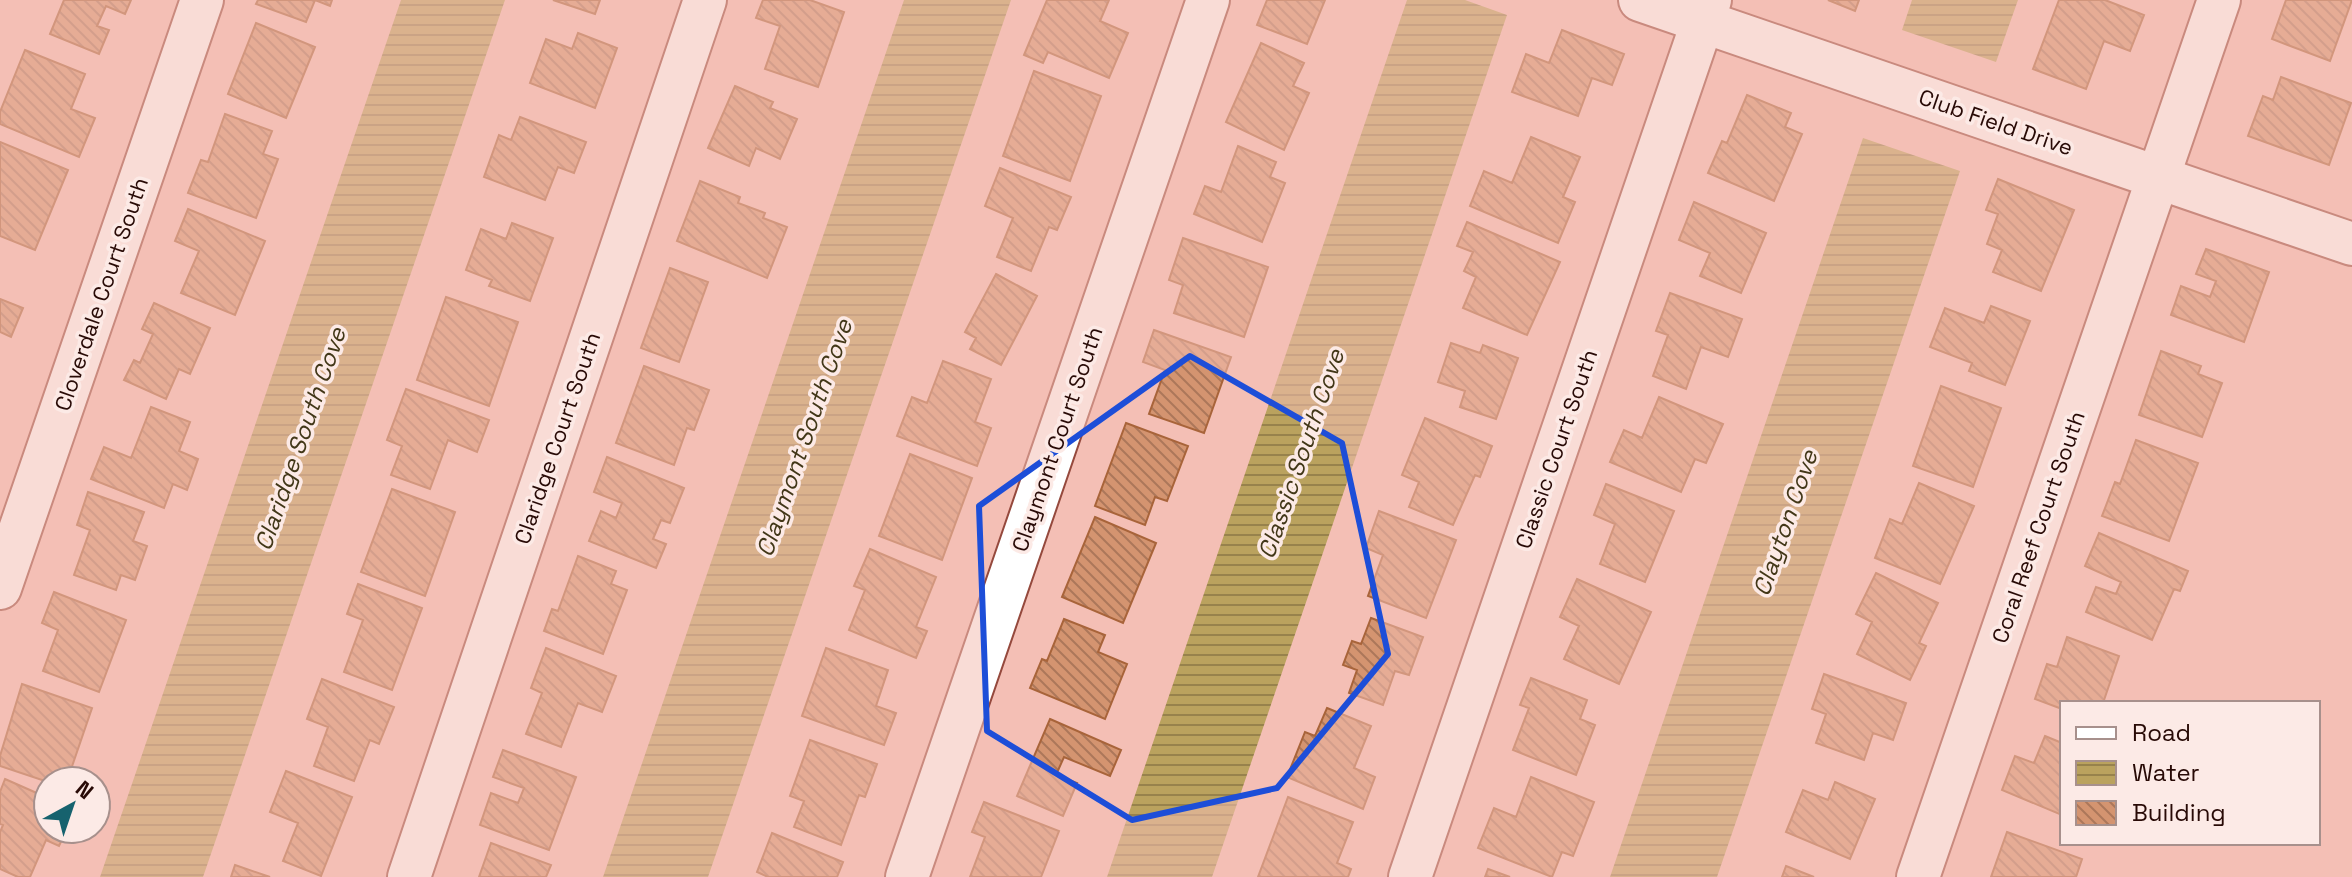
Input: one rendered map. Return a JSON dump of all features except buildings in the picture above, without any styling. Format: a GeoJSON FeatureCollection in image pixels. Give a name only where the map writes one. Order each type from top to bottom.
{"type":"FeatureCollection","features":[{"type":"Feature","properties":{"kind":"street","name":"Cloverdale Court South"},"geometry":{"type":"LineString","coordinates":[[0,588],[202,0]]}},
{"type":"Feature","properties":{"kind":"street","name":"Claridge Court South"},"geometry":{"type":"LineString","coordinates":[[409,877],[705,0]]}},
{"type":"Feature","properties":{"kind":"street","name":"Claymont Court South"},"geometry":{"type":"LineString","coordinates":[[907,877],[1208,0]]}},
{"type":"Feature","properties":{"kind":"street","name":"Club Field Drive"},"geometry":{"type":"LineString","coordinates":[[1640,0],[1706,11],[2159,178],[2352,244]]}},
{"type":"Feature","properties":{"kind":"street","name":"Coral Reef Court South"},"geometry":{"type":"LineString","coordinates":[[1918,877],[2219,0]]}},
{"type":"Feature","properties":{"kind":"street","name":"Classic Court South"},"geometry":{"type":"LineString","coordinates":[[1410,877],[1706,11]]}},
{"type":"Feature","properties":{"kind":"highlighted area"},"geometry":{"type":"Polygon","coordinates":[[[1190,356],[1342,443],[1388,654],[1277,788],[1132,820],[987,731],[979,506],[1190,356]]]}},
{"type":"Feature","properties":{"kind":"water","name":"Claridge South Cove"},"geometry":{"type":"Polygon","coordinates":[[[401,0],[505,0],[203,877],[100,877],[401,0]]]}},
{"type":"Feature","properties":{"kind":"water","name":"Claymont South Cove"},"geometry":{"type":"Polygon","coordinates":[[[904,0],[1011,0],[708,877],[603,877],[904,0]]]}},
{"type":"Feature","properties":{"kind":"water","name":"Classic South Cove"},"geometry":{"type":"Polygon","coordinates":[[[1407,0],[1465,0],[1507,15],[1212,877],[1107,877],[1407,0]]]}},
{"type":"Feature","properties":{"kind":"water"},"geometry":{"type":"Polygon","coordinates":[[[1912,0],[2018,0],[1996,62],[1902,30],[1912,0]]]}},
{"type":"Feature","properties":{"kind":"water","name":"Clayton Cove"},"geometry":{"type":"Polygon","coordinates":[[[1863,138],[1960,171],[1717,877],[1610,877],[1863,138]]]}}]}
